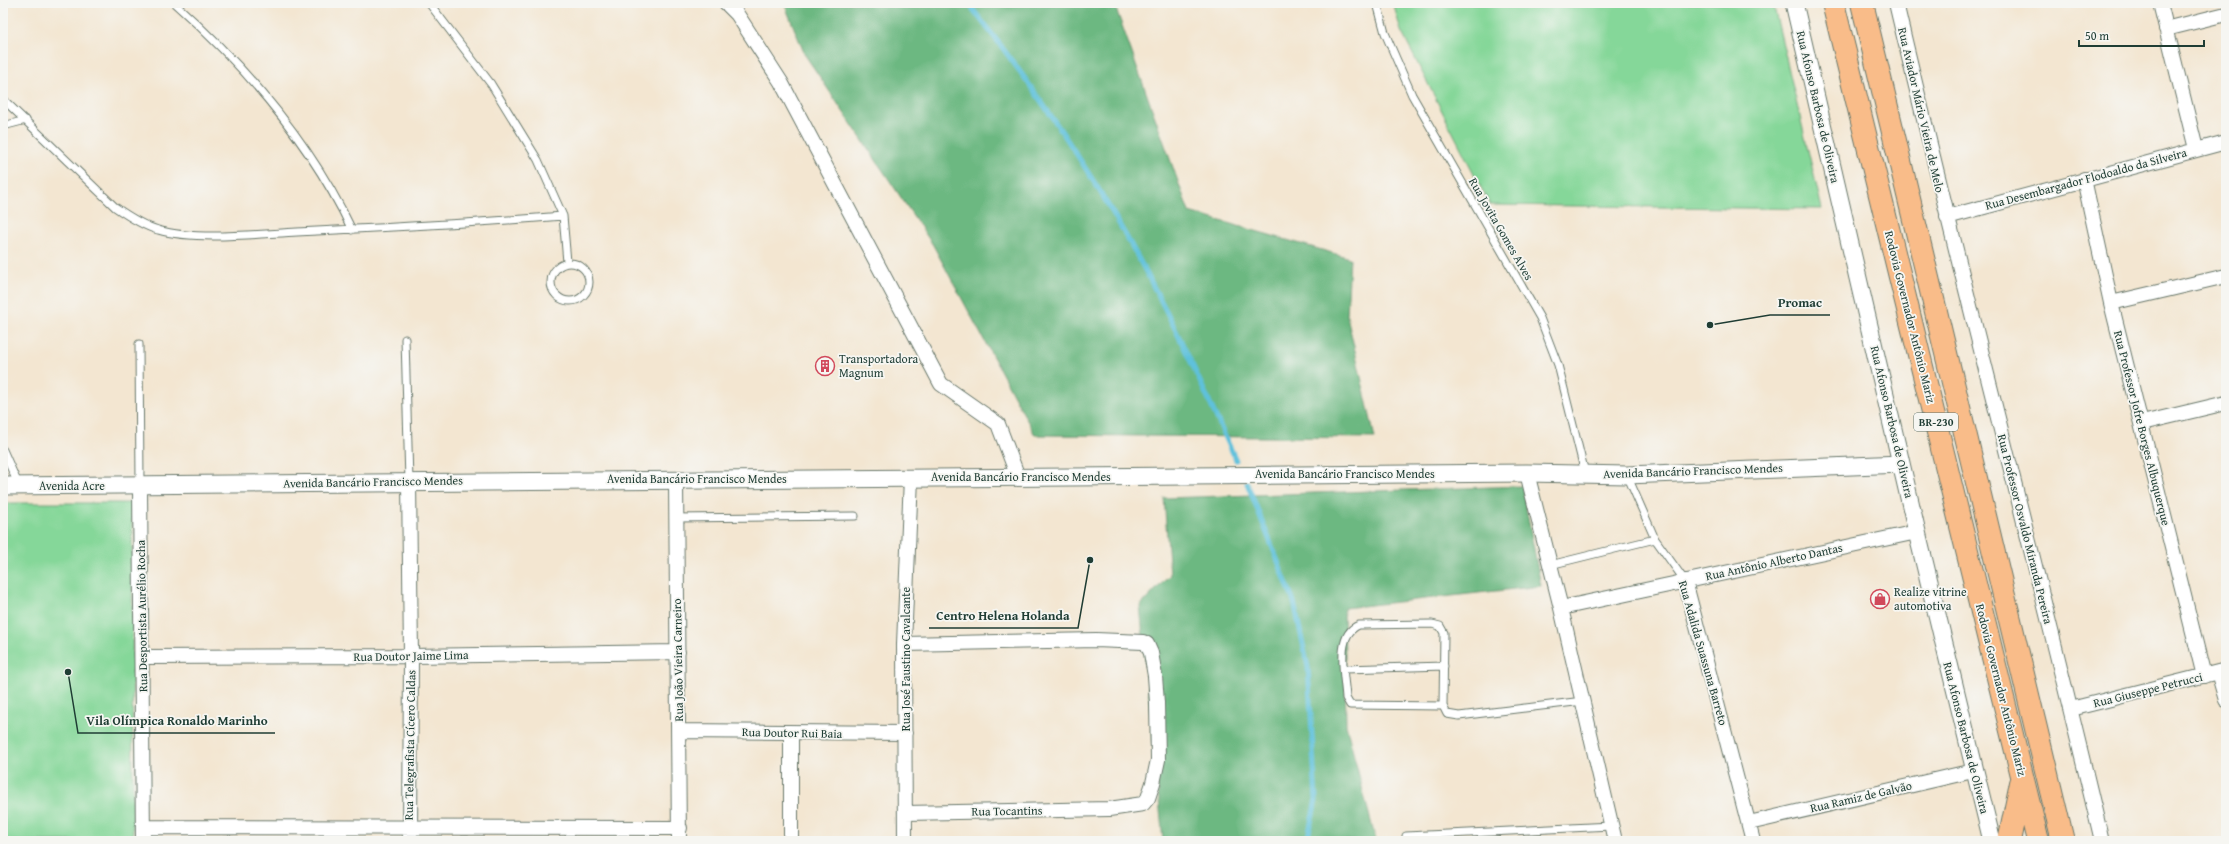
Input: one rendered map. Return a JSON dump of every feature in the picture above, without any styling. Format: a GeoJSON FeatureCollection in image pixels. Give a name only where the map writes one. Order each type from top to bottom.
{"type":"FeatureCollection","features":[{"type":"Feature","properties":{"kind":"highway","name":"Rodovia Governador Antônio Mariz"},"geometry":{"type":"LineString","coordinates":[[1833,3],[2038,841]]}},
{"type":"Feature","properties":{"kind":"highway","name":"Rodovia Governador Antônio Mariz"},"geometry":{"type":"LineString","coordinates":[[1862,3],[2063,841]]}},
{"type":"Feature","properties":{"kind":"highway"},"geometry":{"type":"LineString","coordinates":[[2009,841],[2022,776]]}},
{"type":"Feature","properties":{"kind":"street"},"geometry":{"type":"LineString","coordinates":[[726,3],[737,14],[781,82],[941,384],[998,424],[1018,477]]}},
{"type":"Feature","properties":{"kind":"street","name":"Rua Afonso Barbosa de Oliveira"},"geometry":{"type":"LineString","coordinates":[[1794,3],[1973,771],[1992,841]]}},
{"type":"Feature","properties":{"kind":"street","name":"Rua Aviador Mário Vieira de Melo"},"geometry":{"type":"LineString","coordinates":[[1896,3],[1947,218]]}},
{"type":"Feature","properties":{"kind":"street"},"geometry":{"type":"LineString","coordinates":[[2160,3],[2196,149]]}},
{"type":"Feature","properties":{"kind":"street"},"geometry":{"type":"LineString","coordinates":[[2166,29],[2226,14]]}},
{"type":"Feature","properties":{"kind":"street","name":"Rua Desembargador Flodoaldo da Silveira"},"geometry":{"type":"LineString","coordinates":[[1947,218],[2084,179],[2226,142]]}},
{"type":"Feature","properties":{"kind":"street","name":"Rua Professor Jofre Borges Albuquerque"},"geometry":{"type":"LineString","coordinates":[[2084,179],[2111,303],[2204,676]]}},
{"type":"Feature","properties":{"kind":"street","name":"Rua Professor Osvaldo Miranda Pereira"},"geometry":{"type":"LineString","coordinates":[[1947,218],[2071,709],[2102,841]]}},
{"type":"Feature","properties":{"kind":"street"},"geometry":{"type":"LineString","coordinates":[[2111,303],[2226,276]]}},
{"type":"Feature","properties":{"kind":"street"},"geometry":{"type":"LineString","coordinates":[[2142,423],[2226,403]]}},
{"type":"Feature","properties":{"kind":"street","name":"Avenida Bancário Francisco Mendes"},"geometry":{"type":"LineString","coordinates":[[140,486],[409,482],[1527,473],[1627,475],[1901,464]]}},
{"type":"Feature","properties":{"kind":"street"},"geometry":{"type":"LineString","coordinates":[[1527,473],[1561,608],[1615,841]]}},
{"type":"Feature","properties":{"kind":"street","name":"Rua José Faustino Cavalcante"},"geometry":{"type":"LineString","coordinates":[[905,841],[904,644],[911,478]]}},
{"type":"Feature","properties":{"kind":"street","name":"Rua João Vieira Carneiro"},"geometry":{"type":"LineString","coordinates":[[676,480],[680,834]]}},
{"type":"Feature","properties":{"kind":"street","name":"Rua Telegrafista Cícero Caldas"},"geometry":{"type":"LineString","coordinates":[[409,482],[411,656],[410,834]]}},
{"type":"Feature","properties":{"kind":"street","name":"Avenida Acre"},"geometry":{"type":"LineString","coordinates":[[11,486],[140,486]]}},
{"type":"Feature","properties":{"kind":"street","name":"Rua Desportista Aurélio Rocha"},"geometry":{"type":"LineString","coordinates":[[140,486],[143,657],[143,834]]}},
{"type":"Feature","properties":{"kind":"street","name":"Rua Antônio Alberto Dantas"},"geometry":{"type":"LineString","coordinates":[[1561,608],[1917,532]]}},
{"type":"Feature","properties":{"kind":"street","name":"Rua Adalida Suassuna Barreto"},"geometry":{"type":"LineString","coordinates":[[1685,581],[1753,841]]}},
{"type":"Feature","properties":{"kind":"street","name":"Rua Tocantins"},"geometry":{"type":"LineString","coordinates":[[904,644],[1096,640],[1138,641],[1147,644],[1151,653],[1157,703],[1158,760],[1148,798],[1143,804],[1109,809],[905,813]]}},
{"type":"Feature","properties":{"kind":"street","name":"Rua Doutor Jaime Lima"},"geometry":{"type":"LineString","coordinates":[[143,657],[411,656],[678,652]]}},
{"type":"Feature","properties":{"kind":"street"},"geometry":{"type":"LineString","coordinates":[[2222,671],[2226,700]]}},
{"type":"Feature","properties":{"kind":"street","name":"Rua Giuseppe Petrucci"},"geometry":{"type":"LineString","coordinates":[[2071,709],[2222,671]]}},
{"type":"Feature","properties":{"kind":"street","name":"Rua Doutor Rui Baia"},"geometry":{"type":"LineString","coordinates":[[679,731],[905,733]]}},
{"type":"Feature","properties":{"kind":"street"},"geometry":{"type":"LineString","coordinates":[[791,841],[792,733]]}},
{"type":"Feature","properties":{"kind":"street","name":"Rua Ramiz de Galvão"},"geometry":{"type":"LineString","coordinates":[[1749,823],[1973,771]]}},
{"type":"Feature","properties":{"kind":"street"},"geometry":{"type":"LineString","coordinates":[[143,834],[680,834]]}},
{"type":"Feature","properties":{"kind":"lane"},"geometry":{"type":"LineString","coordinates":[[174,3],[228,53],[265,93],[317,165],[334,192],[352,230]]}},
{"type":"Feature","properties":{"kind":"lane"},"geometry":{"type":"LineString","coordinates":[[429,3],[495,90],[538,160],[563,216],[567,262]]}},
{"type":"Feature","properties":{"kind":"lane","name":"Rua Jovita Gomes Alves"},"geometry":{"type":"LineString","coordinates":[[1377,3],[1385,33],[1412,95],[1540,318],[1558,365],[1585,473]]}},
{"type":"Feature","properties":{"kind":"lane"},"geometry":{"type":"LineString","coordinates":[[3,99],[115,208],[132,219],[158,230],[187,235],[352,230],[469,224],[563,216]]}},
{"type":"Feature","properties":{"kind":"lane"},"geometry":{"type":"LineString","coordinates":[[3,126],[26,120]]}},
{"type":"Feature","properties":{"kind":"lane"},"geometry":{"type":"LineString","coordinates":[[567,262],[576,263],[584,268],[589,276],[589,286],[585,294],[577,300],[568,301],[559,298],[551,287],[552,273],[558,266],[567,262]]}},
{"type":"Feature","properties":{"kind":"lane"},"geometry":{"type":"LineString","coordinates":[[405,339],[409,482]]}},
{"type":"Feature","properties":{"kind":"lane"},"geometry":{"type":"LineString","coordinates":[[139,344],[140,486]]}},
{"type":"Feature","properties":{"kind":"lane"},"geometry":{"type":"LineString","coordinates":[[3,450],[11,486]]}},
{"type":"Feature","properties":{"kind":"lane","name":"Rua Adalida Suassuna Barreto"},"geometry":{"type":"LineString","coordinates":[[1627,475],[1655,539],[1685,581]]}},
{"type":"Feature","properties":{"kind":"lane"},"geometry":{"type":"LineString","coordinates":[[676,518],[855,516]]}},
{"type":"Feature","properties":{"kind":"lane"},"geometry":{"type":"LineString","coordinates":[[1550,565],[1655,539]]}},
{"type":"Feature","properties":{"kind":"lane"},"geometry":{"type":"LineString","coordinates":[[1443,706],[1350,705],[1346,698],[1343,650],[1347,635],[1352,628],[1359,625],[1432,624],[1440,626],[1444,633],[1443,706],[1447,714],[1459,716],[1583,701]]}},
{"type":"Feature","properties":{"kind":"lane"},"geometry":{"type":"LineString","coordinates":[[1345,669],[1444,666]]}},
{"type":"Feature","properties":{"kind":"lane"},"geometry":{"type":"LineString","coordinates":[[1406,836],[1611,826]]}},
{"type":"Feature","properties":{"kind":"green space"},"geometry":{"type":"Polygon","coordinates":[[[784,3],[1114,3],[1189,212],[1350,258],[1347,316],[1375,438],[1035,435],[933,245],[805,55],[784,3]]]}},
{"type":"Feature","properties":{"kind":"green space"},"geometry":{"type":"Polygon","coordinates":[[[1393,3],[1773,3],[1822,209],[1490,205],[1401,31],[1393,3]]]}},
{"type":"Feature","properties":{"kind":"green space"},"geometry":{"type":"Polygon","coordinates":[[[1522,486],[1541,586],[1344,608],[1346,725],[1376,841],[1163,841],[1140,606],[1170,575],[1164,498],[1522,486]]]}},
{"type":"Feature","properties":{"kind":"green space"},"geometry":{"type":"Polygon","coordinates":[[[3,503],[132,503],[133,841],[3,841],[3,503]]]}},
{"type":"Feature","properties":{"kind":"waterway"},"geometry":{"type":"LineString","coordinates":[[968,3],[1021,73],[1072,146],[1118,222],[1140,260],[1190,359],[1236,460]]}},
{"type":"Feature","properties":{"kind":"waterway"},"geometry":{"type":"LineString","coordinates":[[1247,483],[1294,602],[1308,667],[1316,800],[1307,841]]}},
{"type":"Feature","properties":{"kind":"place","name":"Promac"},"geometry":{"type":"Point","coordinates":[1710,325]}},
{"type":"Feature","properties":{"kind":"place","name":"Transportadora Magnum"},"geometry":{"type":"Point","coordinates":[825,366]}},
{"type":"Feature","properties":{"kind":"place","name":"Centro Helena Holanda"},"geometry":{"type":"Point","coordinates":[1090,560]}},
{"type":"Feature","properties":{"kind":"place","name":"Realize vitrine automotiva"},"geometry":{"type":"Point","coordinates":[1880,599]}},
{"type":"Feature","properties":{"kind":"place","name":"Vila Olímpica Ronaldo Marinho"},"geometry":{"type":"Point","coordinates":[68,672]}}]}
